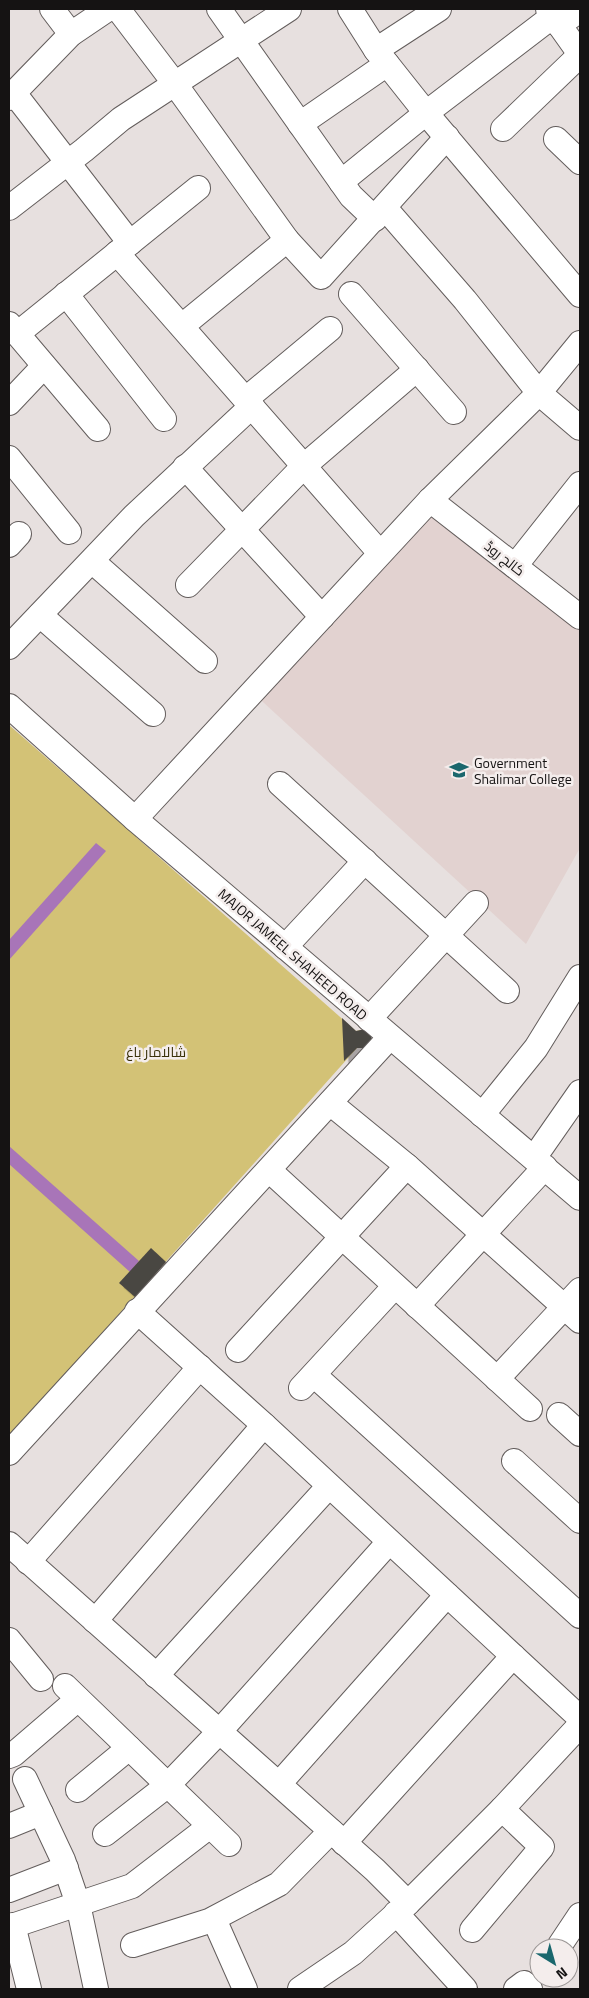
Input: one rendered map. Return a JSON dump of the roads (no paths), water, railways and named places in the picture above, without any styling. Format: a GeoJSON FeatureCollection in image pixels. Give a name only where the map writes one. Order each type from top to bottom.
{"type":"FeatureCollection","features":[{"type":"Feature","properties":{"kind":"street"},"geometry":{"type":"LineString","coordinates":[[52,9],[71,34]]}},
{"type":"Feature","properties":{"kind":"street"},"geometry":{"type":"LineString","coordinates":[[108,9],[71,34],[11,96],[68,163],[124,248],[182,326],[380,554]]}},
{"type":"Feature","properties":{"kind":"street"},"geometry":{"type":"LineString","coordinates":[[118,9],[175,84],[287,240],[321,277],[380,214],[447,137]]}},
{"type":"Feature","properties":{"kind":"street"},"geometry":{"type":"LineString","coordinates":[[219,9],[351,196],[380,214],[464,300],[539,393],[580,428]]}},
{"type":"Feature","properties":{"kind":"street"},"geometry":{"type":"LineString","coordinates":[[9,208],[121,119],[289,9]]}},
{"type":"Feature","properties":{"kind":"street"},"geometry":{"type":"LineString","coordinates":[[350,9],[382,57],[426,113],[580,295]]}},
{"type":"Feature","properties":{"kind":"street"},"geometry":{"type":"LineString","coordinates":[[300,124],[439,9]]}},
{"type":"Feature","properties":{"kind":"street"},"geometry":{"type":"LineString","coordinates":[[341,182],[426,113],[553,17],[580,10]]}},
{"type":"Feature","properties":{"kind":"street"},"geometry":{"type":"LineString","coordinates":[[503,129],[580,54],[553,17]]}},
{"type":"Feature","properties":{"kind":"street"},"geometry":{"type":"LineString","coordinates":[[556,139],[580,162]]}},
{"type":"Feature","properties":{"kind":"street"},"geometry":{"type":"LineString","coordinates":[[98,429],[13,329],[66,294],[198,188]]}},
{"type":"Feature","properties":{"kind":"street"},"geometry":{"type":"LineString","coordinates":[[182,326],[287,240]]}},
{"type":"Feature","properties":{"kind":"street"},"geometry":{"type":"LineString","coordinates":[[66,294],[164,419]]}},
{"type":"Feature","properties":{"kind":"street"},"geometry":{"type":"LineString","coordinates":[[351,294],[454,412]]}},
{"type":"Feature","properties":{"kind":"street"},"geometry":{"type":"LineString","coordinates":[[9,647],[134,516],[249,403],[330,329]]}},
{"type":"Feature","properties":{"kind":"street"},"geometry":{"type":"LineString","coordinates":[[135,819],[430,500],[539,393],[580,343]]}},
{"type":"Feature","properties":{"kind":"street"},"geometry":{"type":"LineString","coordinates":[[9,403],[44,366]]}},
{"type":"Feature","properties":{"kind":"street"},"geometry":{"type":"LineString","coordinates":[[188,585],[304,466],[416,369]]}},
{"type":"Feature","properties":{"kind":"street"},"geometry":{"type":"LineString","coordinates":[[9,458],[69,532]]}},
{"type":"Feature","properties":{"kind":"street"},"geometry":{"type":"LineString","coordinates":[[186,467],[322,617]]}},
{"type":"Feature","properties":{"kind":"street"},"geometry":{"type":"LineString","coordinates":[[515,566],[580,484]]}},
{"type":"Feature","properties":{"kind":"street","name":"کالج روڈ"},"geometry":{"type":"LineString","coordinates":[[430,500],[579,614]]}},
{"type":"Feature","properties":{"kind":"street"},"geometry":{"type":"LineString","coordinates":[[92,561],[205,661]]}},
{"type":"Feature","properties":{"kind":"street"},"geometry":{"type":"LineString","coordinates":[[40,615],[153,714]]}},
{"type":"Feature","properties":{"kind":"street","name":"MAJOR JAMEEL SHAHEED ROAD"},"geometry":{"type":"LineString","coordinates":[[9,706],[135,819],[482,1115],[540,1163],[577,1187]]}},
{"type":"Feature","properties":{"kind":"street"},"geometry":{"type":"LineString","coordinates":[[280,784],[507,991]]}},
{"type":"Feature","properties":{"kind":"street"},"geometry":{"type":"LineString","coordinates":[[285,947],[365,861]]}},
{"type":"Feature","properties":{"kind":"street"},"geometry":{"type":"LineString","coordinates":[[370,1020],[476,903]]}},
{"type":"Feature","properties":{"kind":"street"},"geometry":{"type":"LineString","coordinates":[[482,1115],[536,1048],[580,977]]}},
{"type":"Feature","properties":{"kind":"street"},"geometry":{"type":"LineString","coordinates":[[9,1453],[137,1311],[390,1037]]}},
{"type":"Feature","properties":{"kind":"street"},"geometry":{"type":"LineString","coordinates":[[417,1306],[483,1234],[540,1163],[580,1092]]}},
{"type":"Feature","properties":{"kind":"street"},"geometry":{"type":"LineString","coordinates":[[330,1102],[407,1166],[483,1234],[575,1306],[497,1379]]}},
{"type":"Feature","properties":{"kind":"street"},"geometry":{"type":"LineString","coordinates":[[238,1350],[407,1166]]}},
{"type":"Feature","properties":{"kind":"street"},"geometry":{"type":"LineString","coordinates":[[269,1170],[530,1410]]}},
{"type":"Feature","properties":{"kind":"street"},"geometry":{"type":"LineString","coordinates":[[395,1286],[307,1382],[580,1616]]}},
{"type":"Feature","properties":{"kind":"street"},"geometry":{"type":"LineString","coordinates":[[137,1311],[264,1425],[580,1718]]}},
{"type":"Feature","properties":{"kind":"street"},"geometry":{"type":"LineString","coordinates":[[28,1562],[200,1367]]}},
{"type":"Feature","properties":{"kind":"street"},"geometry":{"type":"LineString","coordinates":[[559,1415],[580,1434]]}},
{"type":"Feature","properties":{"kind":"street"},"geometry":{"type":"LineString","coordinates":[[95,1621],[264,1425]]}},
{"type":"Feature","properties":{"kind":"street"},"geometry":{"type":"LineString","coordinates":[[514,1460],[580,1522]]}},
{"type":"Feature","properties":{"kind":"street"},"geometry":{"type":"LineString","coordinates":[[156,1676],[329,1486]]}},
{"type":"Feature","properties":{"kind":"street"},"geometry":{"type":"LineString","coordinates":[[105,1834],[168,1785],[219,1732],[389,1542]]}},
{"type":"Feature","properties":{"kind":"street"},"geometry":{"type":"LineString","coordinates":[[9,1544],[338,1837],[402,1908],[465,1989]]}},
{"type":"Feature","properties":{"kind":"street"},"geometry":{"type":"LineString","coordinates":[[279,1784],[447,1595]]}},
{"type":"Feature","properties":{"kind":"street"},"geometry":{"type":"LineString","coordinates":[[9,1640],[17,1663],[41,1678]]}},
{"type":"Feature","properties":{"kind":"street"},"geometry":{"type":"LineString","coordinates":[[134,1945],[167,1936],[214,1919],[279,1884],[338,1837],[512,1656]]}},
{"type":"Feature","properties":{"kind":"street"},"geometry":{"type":"LineString","coordinates":[[9,1756],[14,1754],[71,1692],[229,1844]]}},
{"type":"Feature","properties":{"kind":"street"},"geometry":{"type":"LineString","coordinates":[[300,1989],[353,1953],[402,1908],[502,1810],[580,1725]]}},
{"type":"Feature","properties":{"kind":"street"},"geometry":{"type":"LineString","coordinates":[[78,1790],[129,1748]]}},
{"type":"Feature","properties":{"kind":"street"},"geometry":{"type":"LineString","coordinates":[[25,1780],[66,1868],[78,1904],[96,1989]]}},
{"type":"Feature","properties":{"kind":"street"},"geometry":{"type":"LineString","coordinates":[[472,1930],[542,1846],[502,1810]]}},
{"type":"Feature","properties":{"kind":"street"},"geometry":{"type":"LineString","coordinates":[[9,1826],[41,1813]]}},
{"type":"Feature","properties":{"kind":"street"},"geometry":{"type":"LineString","coordinates":[[29,1989],[11,1926],[132,1886],[210,1826]]}},
{"type":"Feature","properties":{"kind":"street"},"geometry":{"type":"LineString","coordinates":[[9,1890],[66,1868]]}},
{"type":"Feature","properties":{"kind":"street"},"geometry":{"type":"LineString","coordinates":[[565,1938],[580,1915]]}},
{"type":"Feature","properties":{"kind":"street"},"geometry":{"type":"LineString","coordinates":[[214,1919],[245,1989]]}},
{"type":"Feature","properties":{"kind":"street"},"geometry":{"type":"LineString","coordinates":[[516,1989],[524,1983],[530,1989]]}},
{"type":"Feature","properties":{"kind":"place","name":"Government Shalimar College"},"geometry":{"type":"Point","coordinates":[459,770]}},
{"type":"Feature","properties":{"kind":"park label","name":"شالامار باغ"},"geometry":{"type":"Point","coordinates":[156,1051]}}]}
